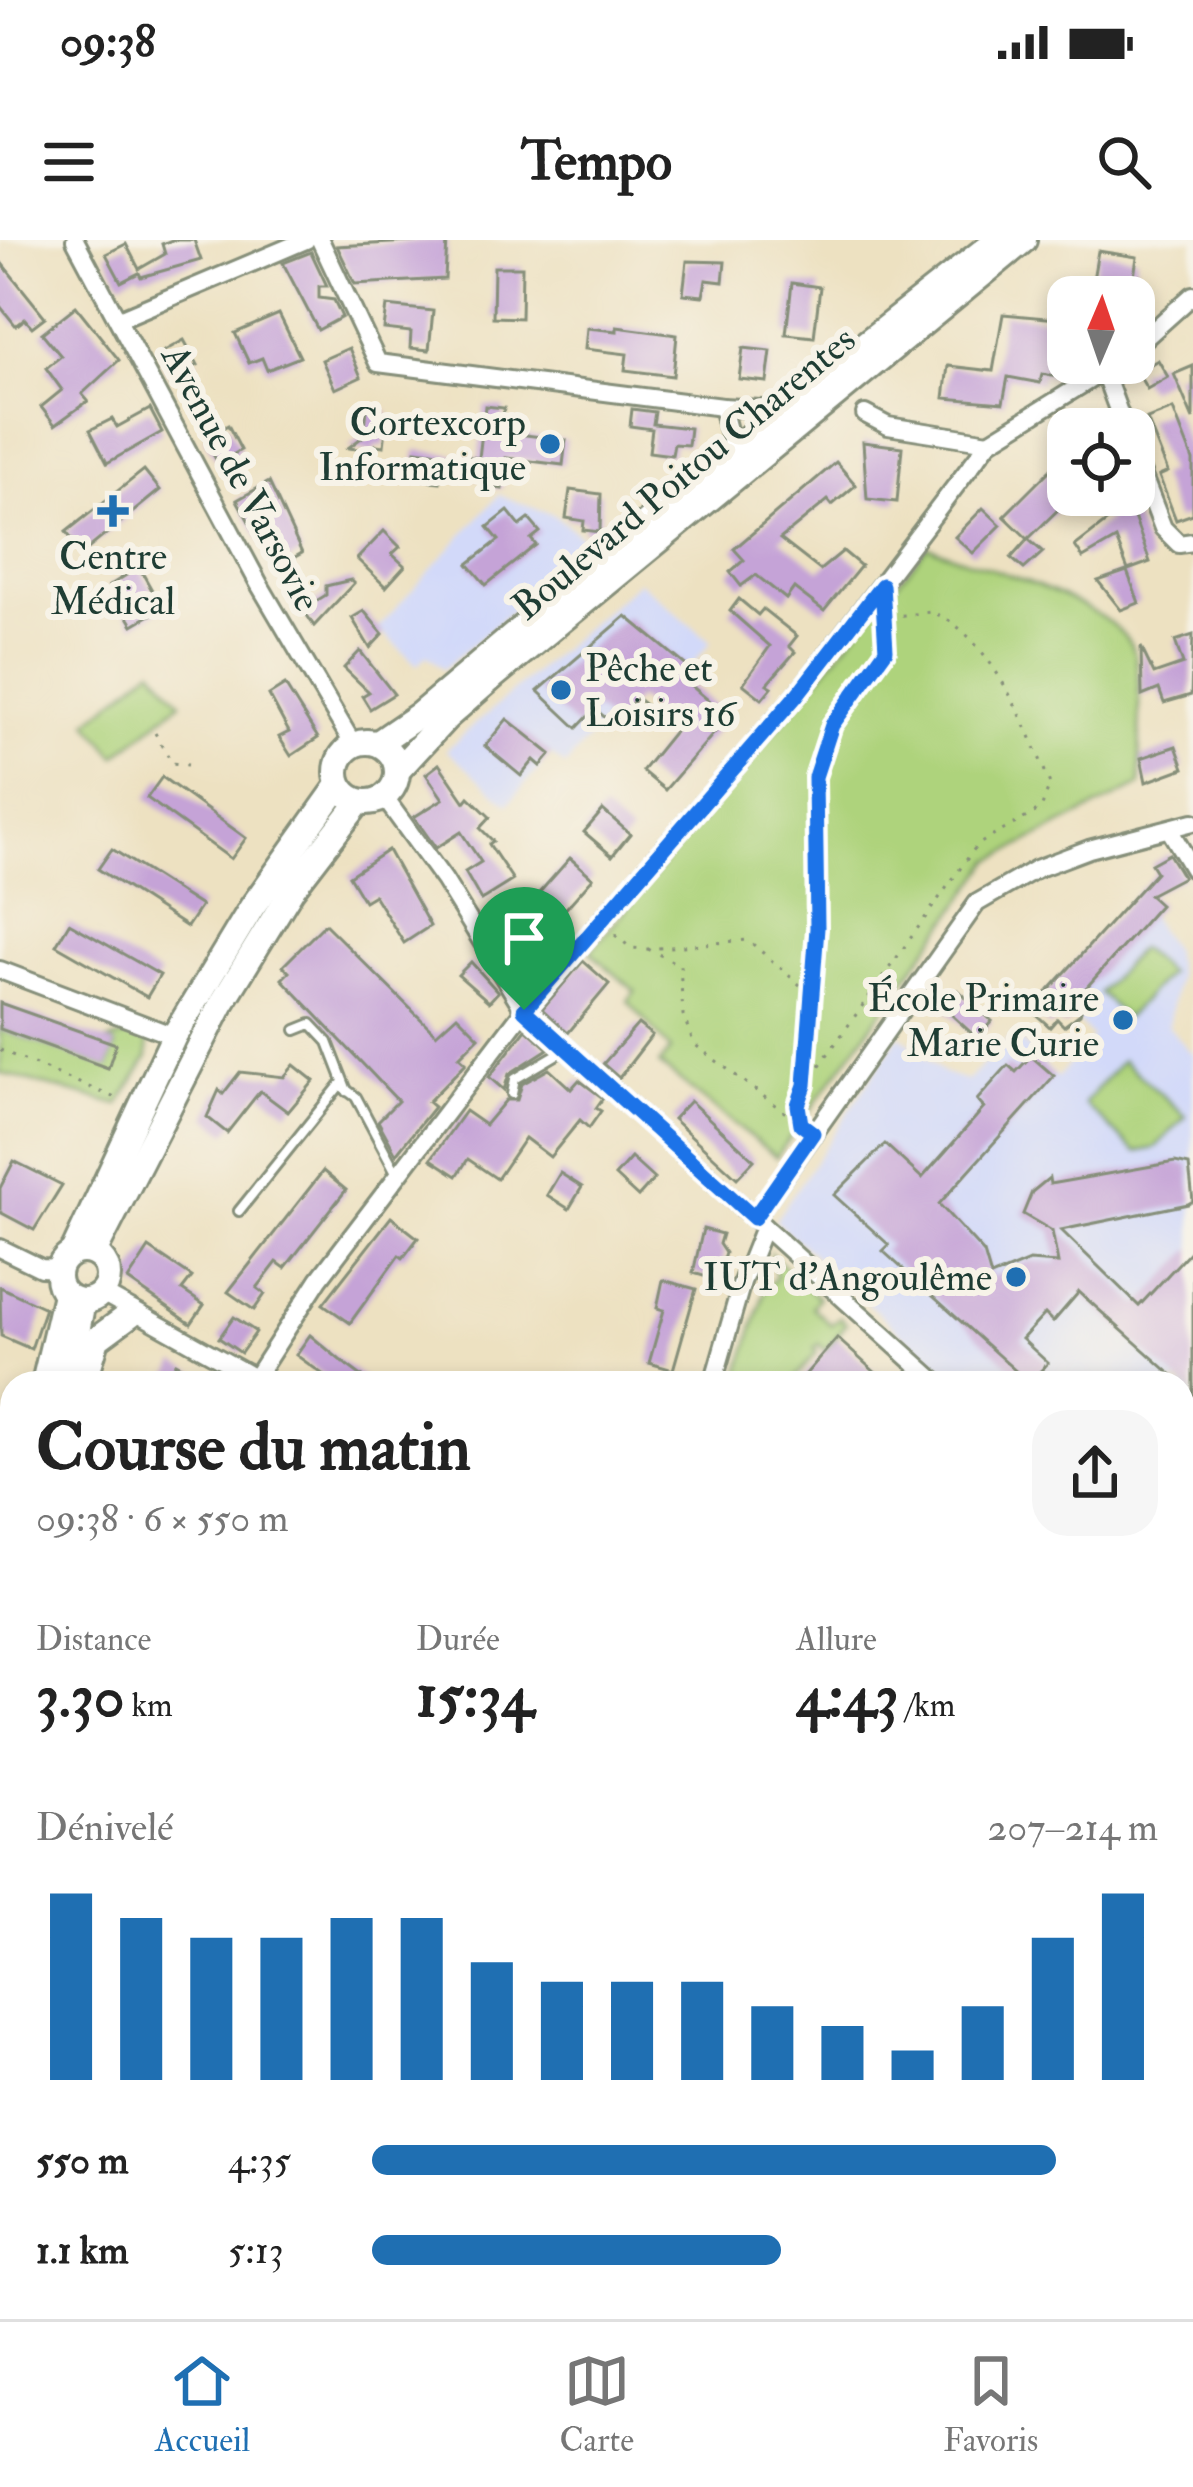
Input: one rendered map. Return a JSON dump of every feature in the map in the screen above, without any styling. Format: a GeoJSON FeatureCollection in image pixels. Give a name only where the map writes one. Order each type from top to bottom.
{"type":"FeatureCollection","features":[{"type":"Feature","properties":{"kind":"main road","name":"Boulevard Poitou Charentes"},"geometry":{"type":"LineString","coordinates":[[366,744],[419,715],[781,410],[997,240]]}},
{"type":"Feature","properties":{"kind":"main road","name":"Boulevard Poitou Charentes"},"geometry":{"type":"LineString","coordinates":[[398,771],[446,718],[494,676],[1024,240]]}},
{"type":"Feature","properties":{"kind":"main road"},"geometry":{"type":"LineString","coordinates":[[48,1371],[79,1277],[141,1109],[174,1036],[251,907],[339,785],[336,766],[366,744],[392,754],[398,771],[292,889],[165,1105],[115,1219],[79,1277],[68,1371]]}},
{"type":"Feature","properties":{"kind":"main road"},"geometry":{"type":"LineString","coordinates":[[339,785],[372,799]]}},
{"type":"Feature","properties":{"kind":"main road"},"geometry":{"type":"LineString","coordinates":[[88,1371],[97,1339],[131,1314]]}},
{"type":"Feature","properties":{"kind":"street","name":"Avenue de Varsovie"},"geometry":{"type":"LineString","coordinates":[[75,240],[290,652],[366,744]]}},
{"type":"Feature","properties":{"kind":"street"},"geometry":{"type":"LineString","coordinates":[[118,319],[306,240]]}},
{"type":"Feature","properties":{"kind":"street"},"geometry":{"type":"LineString","coordinates":[[320,240],[378,363],[722,407],[781,410]]}},
{"type":"Feature","properties":{"kind":"street"},"geometry":{"type":"LineString","coordinates":[[1155,329],[1193,295]]}},
{"type":"Feature","properties":{"kind":"street"},"geometry":{"type":"LineString","coordinates":[[262,1371],[319,1280],[524,1010],[797,695],[989,442],[1080,384]]}},
{"type":"Feature","properties":{"kind":"street"},"geometry":{"type":"LineString","coordinates":[[722,407],[733,450]]}},
{"type":"Feature","properties":{"kind":"street"},"geometry":{"type":"LineString","coordinates":[[866,414],[888,426],[989,442]]}},
{"type":"Feature","properties":{"kind":"street"},"geometry":{"type":"LineString","coordinates":[[1155,507],[1163,528],[1179,544],[1193,542]]}},
{"type":"Feature","properties":{"kind":"street"},"geometry":{"type":"LineString","coordinates":[[372,799],[444,880],[524,1010],[920,1371]]}},
{"type":"Feature","properties":{"kind":"street"},"geometry":{"type":"LineString","coordinates":[[716,1371],[759,1223],[977,904],[1036,869],[1193,822]]}},
{"type":"Feature","properties":{"kind":"street"},"geometry":{"type":"LineString","coordinates":[[1169,829],[1193,868]]}},
{"type":"Feature","properties":{"kind":"street"},"geometry":{"type":"LineString","coordinates":[[0,970],[174,1036]]}},
{"type":"Feature","properties":{"kind":"street"},"geometry":{"type":"LineString","coordinates":[[0,1248],[41,1268],[79,1277],[131,1314],[237,1371]]}},
{"type":"Feature","properties":{"kind":"lane"},"geometry":{"type":"LineString","coordinates":[[296,1030],[310,1024],[328,1042],[347,1090],[398,1177]]}},
{"type":"Feature","properties":{"kind":"lane"},"geometry":{"type":"LineString","coordinates":[[512,1094],[515,1079],[567,1048]]}},
{"type":"Feature","properties":{"kind":"lane"},"geometry":{"type":"LineString","coordinates":[[239,1211],[340,1085],[347,1090]]}},
{"type":"Feature","properties":{"kind":"path"},"geometry":{"type":"LineString","coordinates":[[648,949],[680,965],[683,1015],[694,1044],[801,1124],[798,1105],[805,1085],[817,928],[815,777],[832,725],[886,650],[882,585]]}},
{"type":"Feature","properties":{"kind":"path"},"geometry":{"type":"LineString","coordinates":[[805,1085],[977,845],[1041,809],[1050,784],[1005,684],[962,628],[932,612],[887,617]]}},
{"type":"Feature","properties":{"kind":"path"},"geometry":{"type":"LineString","coordinates":[[155,733],[172,763],[188,765]]}},
{"type":"Feature","properties":{"kind":"path"},"geometry":{"type":"LineString","coordinates":[[599,922],[632,948],[748,940],[810,994]]}},
{"type":"Feature","properties":{"kind":"path"},"geometry":{"type":"LineString","coordinates":[[0,1050],[141,1109]]}},
{"type":"Feature","properties":{"kind":"shaded area"},"geometry":{"type":"Polygon","coordinates":[[[499,495],[556,516],[590,544],[444,669],[427,655],[417,665],[378,628],[499,495]]]}},
{"type":"Feature","properties":{"kind":"shaded area"},"geometry":{"type":"Polygon","coordinates":[[[639,581],[711,642],[689,668],[617,706],[565,766],[551,755],[508,804],[446,750],[639,581]]]}},
{"type":"Feature","properties":{"kind":"shaded area","name":"IUT d'Angoulême"},"geometry":{"type":"Polygon","coordinates":[[[1141,888],[1160,905],[1150,917],[1173,951],[1177,977],[1168,1026],[1193,1055],[1193,1371],[944,1371],[775,1221],[900,1035],[944,1074],[967,1081],[1014,1034],[1057,1078],[1092,1037],[1075,1018],[1064,1026],[1056,1020],[1050,1027],[1031,1010],[1141,888]]]}},
{"type":"Feature","properties":{"kind":"green space"},"geometry":{"type":"Polygon","coordinates":[[[928,546],[1070,600],[1118,630],[1135,657],[1140,785],[991,861],[776,1157],[659,1064],[671,1050],[628,1001],[635,991],[590,952],[928,546]]]}},
{"type":"Feature","properties":{"kind":"green space"},"geometry":{"type":"Polygon","coordinates":[[[153,668],[181,702],[116,756],[88,722],[153,668]]]}},
{"type":"Feature","properties":{"kind":"green space"},"geometry":{"type":"Polygon","coordinates":[[[1139,948],[1168,973],[1126,1018],[1099,993],[1139,948]]]}},
{"type":"Feature","properties":{"kind":"green space"},"geometry":{"type":"Polygon","coordinates":[[[0,1029],[108,1067],[116,1045],[108,1041],[132,1034],[148,1042],[148,1056],[119,1105],[0,1073],[0,1029]]]}},
{"type":"Feature","properties":{"kind":"green space"},"geometry":{"type":"Polygon","coordinates":[[[1122,1060],[1186,1116],[1155,1148],[1136,1152],[1084,1104],[1122,1060]]]}},
{"type":"Feature","properties":{"kind":"green space"},"geometry":{"type":"Polygon","coordinates":[[[771,1254],[818,1298],[812,1307],[831,1325],[840,1317],[846,1324],[826,1351],[819,1344],[814,1348],[817,1352],[801,1371],[741,1371],[765,1289],[776,1277],[771,1254]]]}},
{"type":"Feature","properties":{"kind":"building"},"geometry":{"type":"Polygon","coordinates":[[[194,240],[201,260],[141,277],[139,273],[121,282],[106,254],[126,244],[139,269],[165,254],[162,244],[194,240]]]}},
{"type":"Feature","properties":{"kind":"building"},"geometry":{"type":"Polygon","coordinates":[[[447,240],[445,279],[355,284],[337,246],[447,240]]]}},
{"type":"Feature","properties":{"kind":"building"},"geometry":{"type":"Polygon","coordinates":[[[1098,251],[1137,257],[1134,276],[1094,276],[1098,251]]]}},
{"type":"Feature","properties":{"kind":"building"},"geometry":{"type":"Polygon","coordinates":[[[311,252],[327,286],[319,286],[319,298],[334,300],[342,317],[318,330],[283,263],[311,252]]]}},
{"type":"Feature","properties":{"kind":"building"},"geometry":{"type":"Polygon","coordinates":[[[0,261],[45,317],[32,327],[25,319],[16,326],[0,306],[0,261]]]}},
{"type":"Feature","properties":{"kind":"building"},"geometry":{"type":"Polygon","coordinates":[[[687,261],[725,262],[723,282],[706,280],[703,296],[683,294],[687,261]]]}},
{"type":"Feature","properties":{"kind":"building"},"geometry":{"type":"Polygon","coordinates":[[[494,267],[522,267],[521,318],[493,317],[494,267]]]}},
{"type":"Feature","properties":{"kind":"building"},"geometry":{"type":"Polygon","coordinates":[[[792,283],[820,287],[814,337],[786,334],[792,283]]]}},
{"type":"Feature","properties":{"kind":"building"},"geometry":{"type":"Polygon","coordinates":[[[76,306],[119,360],[82,394],[88,401],[55,425],[41,407],[62,390],[46,368],[61,356],[42,333],[76,306]]]}},
{"type":"Feature","properties":{"kind":"building"},"geometry":{"type":"Polygon","coordinates":[[[387,306],[433,311],[429,350],[410,348],[411,332],[384,329],[387,306]]]}},
{"type":"Feature","properties":{"kind":"building"},"geometry":{"type":"Polygon","coordinates":[[[279,314],[300,357],[267,370],[262,358],[249,363],[235,333],[279,314]]]}},
{"type":"Feature","properties":{"kind":"building"},"geometry":{"type":"Polygon","coordinates":[[[1003,314],[1047,318],[1047,375],[1042,374],[1040,383],[1008,377],[1003,403],[944,398],[948,366],[993,371],[1003,314]]]}},
{"type":"Feature","properties":{"kind":"building"},"geometry":{"type":"Polygon","coordinates":[[[617,327],[677,335],[673,376],[625,370],[627,354],[585,349],[587,328],[617,331],[617,327]]]}},
{"type":"Feature","properties":{"kind":"building"},"geometry":{"type":"Polygon","coordinates":[[[184,340],[198,365],[173,379],[159,354],[184,340]]]}},
{"type":"Feature","properties":{"kind":"building"},"geometry":{"type":"Polygon","coordinates":[[[349,348],[361,377],[335,389],[322,360],[349,348]]]}},
{"type":"Feature","properties":{"kind":"building"},"geometry":{"type":"Polygon","coordinates":[[[743,348],[771,351],[767,382],[739,379],[743,348]]]}},
{"type":"Feature","properties":{"kind":"building"},"geometry":{"type":"Polygon","coordinates":[[[1155,362],[1168,377],[1147,389],[1144,384],[1155,384],[1155,362]]]}},
{"type":"Feature","properties":{"kind":"building"},"geometry":{"type":"Polygon","coordinates":[[[1193,366],[1193,419],[1174,374],[1193,366]]]}},
{"type":"Feature","properties":{"kind":"building"},"geometry":{"type":"Polygon","coordinates":[[[485,406],[504,408],[501,432],[566,440],[563,465],[506,458],[502,489],[483,486],[484,479],[441,474],[440,482],[413,479],[416,450],[479,458],[485,406]]]}},
{"type":"Feature","properties":{"kind":"building"},"geometry":{"type":"Polygon","coordinates":[[[150,409],[162,432],[107,463],[90,430],[112,419],[117,427],[150,409]]]}},
{"type":"Feature","properties":{"kind":"building"},"geometry":{"type":"Polygon","coordinates":[[[367,409],[388,412],[384,446],[376,445],[375,451],[348,448],[364,436],[367,409]]]}},
{"type":"Feature","properties":{"kind":"building"},"geometry":{"type":"Polygon","coordinates":[[[632,409],[655,412],[653,424],[690,428],[688,445],[674,444],[672,455],[649,452],[652,429],[630,426],[632,409]]]}},
{"type":"Feature","properties":{"kind":"building"},"geometry":{"type":"Polygon","coordinates":[[[1173,409],[1193,460],[1193,514],[1176,520],[1159,476],[1168,472],[1155,439],[1155,416],[1173,409]]]}},
{"type":"Feature","properties":{"kind":"building"},"geometry":{"type":"Polygon","coordinates":[[[228,425],[241,450],[218,463],[204,438],[228,425]]]}},
{"type":"Feature","properties":{"kind":"building"},"geometry":{"type":"Polygon","coordinates":[[[863,442],[902,447],[897,502],[867,499],[863,442]]]}},
{"type":"Feature","properties":{"kind":"building"},"geometry":{"type":"Polygon","coordinates":[[[836,462],[856,485],[832,505],[828,500],[780,539],[820,570],[843,551],[861,566],[824,611],[794,588],[786,599],[756,575],[741,586],[730,572],[744,560],[734,549],[836,462]]]}},
{"type":"Feature","properties":{"kind":"building","name":"Centre Médical"},"geometry":{"type":"Polygon","coordinates":[[[144,470],[160,490],[83,553],[66,532],[144,470]]]}},
{"type":"Feature","properties":{"kind":"building"},"geometry":{"type":"Polygon","coordinates":[[[1047,473],[1047,516],[1052,516],[1028,539],[1004,516],[1047,473]]]}},
{"type":"Feature","properties":{"kind":"building"},"geometry":{"type":"Polygon","coordinates":[[[269,482],[302,553],[275,568],[237,500],[269,482]]]}},
{"type":"Feature","properties":{"kind":"building"},"geometry":{"type":"Polygon","coordinates":[[[570,490],[601,494],[600,532],[583,530],[584,521],[566,518],[570,490]]]}},
{"type":"Feature","properties":{"kind":"building"},"geometry":{"type":"Polygon","coordinates":[[[983,508],[1001,525],[973,553],[955,537],[983,508]]]}},
{"type":"Feature","properties":{"kind":"building"},"geometry":{"type":"Polygon","coordinates":[[[508,511],[520,526],[529,519],[540,532],[531,539],[536,545],[486,585],[468,564],[499,540],[488,527],[508,511]]]}},
{"type":"Feature","properties":{"kind":"building"},"geometry":{"type":"Polygon","coordinates":[[[1108,516],[1134,516],[1150,562],[1128,570],[1116,539],[1083,558],[1075,546],[1109,520],[1108,516]]]}},
{"type":"Feature","properties":{"kind":"building"},"geometry":{"type":"Polygon","coordinates":[[[384,531],[400,547],[392,554],[405,566],[386,587],[357,559],[384,531]]]}},
{"type":"Feature","properties":{"kind":"building"},"geometry":{"type":"Polygon","coordinates":[[[1028,539],[1043,552],[1024,569],[1011,558],[1028,539]]]}},
{"type":"Feature","properties":{"kind":"building"},"geometry":{"type":"Polygon","coordinates":[[[139,567],[162,608],[133,625],[109,586],[139,567]]]}},
{"type":"Feature","properties":{"kind":"building"},"geometry":{"type":"Polygon","coordinates":[[[1127,571],[1139,603],[1121,610],[1098,581],[1127,571]]]}},
{"type":"Feature","properties":{"kind":"building"},"geometry":{"type":"Polygon","coordinates":[[[354,583],[314,626],[303,609],[326,595],[326,586],[354,583]]]}},
{"type":"Feature","properties":{"kind":"building"},"geometry":{"type":"Polygon","coordinates":[[[739,599],[758,615],[763,609],[797,636],[789,646],[795,652],[767,684],[772,687],[762,699],[743,684],[770,646],[730,611],[739,599]]]}},
{"type":"Feature","properties":{"kind":"building"},"geometry":{"type":"Polygon","coordinates":[[[364,611],[383,634],[370,648],[352,618],[364,611]]]}},
{"type":"Feature","properties":{"kind":"building"},"geometry":{"type":"Polygon","coordinates":[[[626,616],[689,668],[681,677],[728,717],[665,790],[642,771],[676,729],[637,698],[614,725],[595,709],[577,728],[538,691],[626,616]]]}},
{"type":"Feature","properties":{"kind":"building"},"geometry":{"type":"Polygon","coordinates":[[[1193,635],[1191,695],[1164,703],[1159,689],[1142,696],[1141,647],[1154,674],[1183,664],[1175,641],[1193,635]]]}},
{"type":"Feature","properties":{"kind":"building"},"geometry":{"type":"Polygon","coordinates":[[[360,651],[394,694],[370,709],[362,696],[369,692],[344,668],[360,651]]]}},
{"type":"Feature","properties":{"kind":"building"},"geometry":{"type":"Polygon","coordinates":[[[285,685],[318,738],[291,756],[279,737],[289,732],[269,695],[285,685]]]}},
{"type":"Feature","properties":{"kind":"building"},"geometry":{"type":"Polygon","coordinates":[[[507,719],[551,754],[541,766],[534,760],[521,776],[485,746],[507,719]]]}},
{"type":"Feature","properties":{"kind":"building"},"geometry":{"type":"Polygon","coordinates":[[[1176,746],[1184,768],[1146,782],[1141,758],[1176,746]]]}},
{"type":"Feature","properties":{"kind":"building"},"geometry":{"type":"Polygon","coordinates":[[[439,764],[465,802],[469,797],[490,817],[480,828],[493,841],[489,844],[513,880],[481,900],[465,872],[481,862],[461,832],[436,848],[414,817],[443,799],[426,774],[439,764]]]}},
{"type":"Feature","properties":{"kind":"building"},"geometry":{"type":"Polygon","coordinates":[[[162,777],[246,838],[231,859],[147,798],[162,777]]]}},
{"type":"Feature","properties":{"kind":"building"},"geometry":{"type":"Polygon","coordinates":[[[603,810],[630,834],[612,856],[584,832],[603,810]]]}},
{"type":"Feature","properties":{"kind":"building"},"geometry":{"type":"Polygon","coordinates":[[[112,849],[201,906],[187,927],[98,869],[112,849]]]}},
{"type":"Feature","properties":{"kind":"building"},"geometry":{"type":"Polygon","coordinates":[[[388,850],[430,926],[404,943],[374,895],[364,901],[349,876],[388,850]]]}},
{"type":"Feature","properties":{"kind":"building"},"geometry":{"type":"Polygon","coordinates":[[[1169,854],[1183,877],[1149,895],[1160,905],[1077,998],[1083,1004],[1080,1014],[1064,1026],[1057,1019],[1050,1027],[1031,1010],[1156,872],[1151,864],[1169,854]]]}},
{"type":"Feature","properties":{"kind":"building"},"geometry":{"type":"Polygon","coordinates":[[[570,858],[593,878],[561,914],[539,893],[570,858]]]}},
{"type":"Feature","properties":{"kind":"building"},"geometry":{"type":"Polygon","coordinates":[[[69,923],[160,975],[147,997],[56,945],[69,923]]]}},
{"type":"Feature","properties":{"kind":"building"},"geometry":{"type":"Polygon","coordinates":[[[325,924],[436,1034],[457,1015],[479,1037],[459,1057],[466,1063],[428,1102],[434,1107],[396,1154],[378,1121],[398,1101],[282,979],[289,972],[283,966],[325,924]]]}},
{"type":"Feature","properties":{"kind":"building"},"geometry":{"type":"Polygon","coordinates":[[[508,935],[532,960],[526,968],[530,973],[520,980],[497,942],[508,935]]]}},
{"type":"Feature","properties":{"kind":"building"},"geometry":{"type":"Polygon","coordinates":[[[583,961],[609,984],[568,1033],[542,1009],[583,961]]]}},
{"type":"Feature","properties":{"kind":"building"},"geometry":{"type":"Polygon","coordinates":[[[471,962],[498,992],[489,1002],[458,975],[471,962]]]}},
{"type":"Feature","properties":{"kind":"building"},"geometry":{"type":"Polygon","coordinates":[[[958,990],[992,1021],[977,1038],[943,1007],[958,990]]]}},
{"type":"Feature","properties":{"kind":"building"},"geometry":{"type":"Polygon","coordinates":[[[0,1003],[116,1044],[108,1068],[0,1029],[0,1003]]]}},
{"type":"Feature","properties":{"kind":"building"},"geometry":{"type":"Polygon","coordinates":[[[638,1024],[652,1035],[619,1078],[603,1064],[638,1024]]]}},
{"type":"Feature","properties":{"kind":"building"},"geometry":{"type":"Polygon","coordinates":[[[526,1029],[548,1049],[509,1074],[504,1090],[489,1077],[526,1029]]]}},
{"type":"Feature","properties":{"kind":"building"},"geometry":{"type":"Polygon","coordinates":[[[1031,1056],[1054,1076],[939,1204],[984,1253],[991,1277],[1029,1261],[1058,1263],[1052,1231],[1023,1214],[1032,1192],[1049,1178],[1050,1184],[1175,1162],[1189,1165],[1193,1201],[1188,1204],[1061,1230],[1139,1306],[1193,1248],[1193,1371],[1167,1371],[1079,1292],[1053,1322],[1045,1314],[1022,1339],[1048,1363],[1040,1371],[1016,1371],[883,1251],[889,1245],[834,1195],[885,1144],[922,1178],[984,1108],[977,1100],[1008,1065],[1016,1072],[1031,1056]]]}},
{"type":"Feature","properties":{"kind":"building"},"geometry":{"type":"Polygon","coordinates":[[[294,1065],[314,1081],[288,1112],[260,1091],[227,1133],[207,1117],[219,1090],[223,1094],[240,1072],[284,1077],[294,1065]]]}},
{"type":"Feature","properties":{"kind":"building"},"geometry":{"type":"Polygon","coordinates":[[[549,1069],[571,1089],[579,1080],[603,1098],[596,1108],[601,1111],[589,1128],[580,1120],[550,1157],[525,1138],[497,1179],[468,1159],[457,1176],[431,1159],[465,1111],[485,1125],[506,1100],[517,1100],[522,1084],[549,1069]]]}},
{"type":"Feature","properties":{"kind":"building"},"geometry":{"type":"Polygon","coordinates":[[[690,1101],[754,1160],[737,1178],[673,1119],[690,1101]]]}},
{"type":"Feature","properties":{"kind":"building"},"geometry":{"type":"Polygon","coordinates":[[[631,1158],[654,1179],[638,1197],[615,1176],[631,1158]]]}},
{"type":"Feature","properties":{"kind":"building"},"geometry":{"type":"Polygon","coordinates":[[[14,1161],[62,1185],[34,1230],[0,1212],[0,1188],[14,1161]]]}},
{"type":"Feature","properties":{"kind":"building"},"geometry":{"type":"Polygon","coordinates":[[[323,1171],[346,1190],[285,1268],[277,1262],[257,1288],[265,1294],[254,1310],[228,1292],[323,1171]]]}},
{"type":"Feature","properties":{"kind":"building"},"geometry":{"type":"Polygon","coordinates":[[[560,1173],[582,1187],[569,1209],[547,1195],[560,1173]]]}},
{"type":"Feature","properties":{"kind":"building"},"geometry":{"type":"Polygon","coordinates":[[[391,1217],[418,1238],[403,1258],[399,1255],[350,1323],[323,1304],[391,1217]]]}},
{"type":"Feature","properties":{"kind":"building"},"geometry":{"type":"Polygon","coordinates":[[[703,1229],[722,1234],[719,1244],[725,1253],[717,1280],[693,1273],[703,1229]]]}},
{"type":"Feature","properties":{"kind":"building"},"geometry":{"type":"Polygon","coordinates":[[[149,1248],[192,1277],[182,1290],[204,1305],[191,1324],[128,1280],[149,1248]]]}},
{"type":"Feature","properties":{"kind":"building"},"geometry":{"type":"Polygon","coordinates":[[[663,1280],[696,1289],[673,1370],[649,1363],[664,1310],[657,1308],[663,1280]]]}},
{"type":"Feature","properties":{"kind":"building"},"geometry":{"type":"Polygon","coordinates":[[[0,1287],[45,1308],[31,1349],[1,1336],[0,1287]]]}},
{"type":"Feature","properties":{"kind":"building"},"geometry":{"type":"Polygon","coordinates":[[[234,1317],[256,1332],[241,1353],[219,1338],[234,1317]]]}},
{"type":"Feature","properties":{"kind":"building"},"geometry":{"type":"Polygon","coordinates":[[[310,1335],[355,1371],[318,1371],[296,1355],[310,1335]]]}},
{"type":"Feature","properties":{"kind":"building"},"geometry":{"type":"Polygon","coordinates":[[[837,1338],[874,1371],[808,1371],[837,1338]]]}},
{"type":"Feature","properties":{"kind":"place","name":"Cortexcorp Informatique"},"geometry":{"type":"Point","coordinates":[550,444]}},
{"type":"Feature","properties":{"kind":"place","name":"Centre Médical"},"geometry":{"type":"Point","coordinates":[113,511]}},
{"type":"Feature","properties":{"kind":"place","name":"Pêche et Loisirs 16"},"geometry":{"type":"Point","coordinates":[561,690]}},
{"type":"Feature","properties":{"kind":"place","name":"École Primaire Marie Curie"},"geometry":{"type":"Point","coordinates":[1123,1020]}},
{"type":"Feature","properties":{"kind":"place","name":"IUT d'Angoulême"},"geometry":{"type":"Point","coordinates":[1016,1277]}},
{"type":"Feature","properties":{"kind":"route"},"geometry":{"type":"LineString","coordinates":[[882,585],[886,650],[832,725],[815,777],[817,928],[805,1085],[798,1105],[801,1124],[813,1133],[754,1218],[524,1010],[797,695],[882,585]]}}]}
